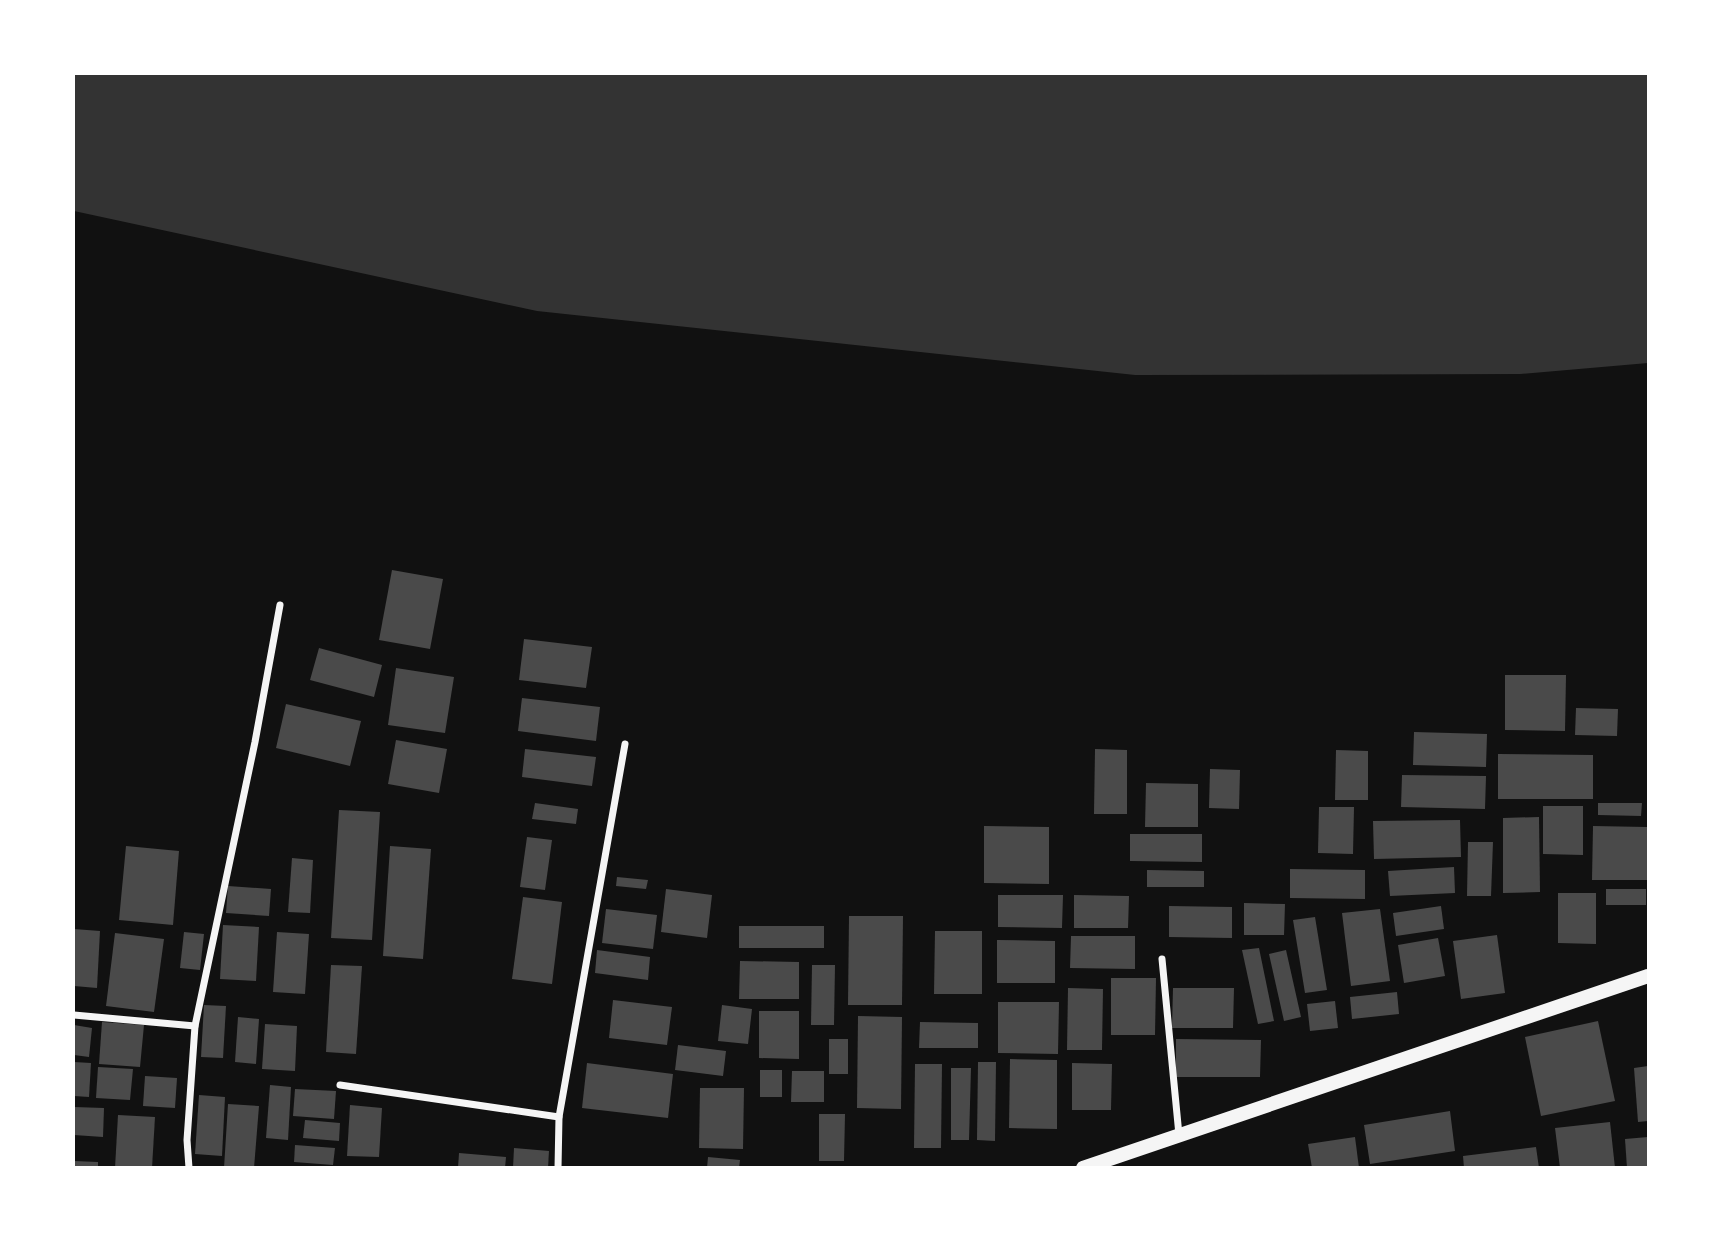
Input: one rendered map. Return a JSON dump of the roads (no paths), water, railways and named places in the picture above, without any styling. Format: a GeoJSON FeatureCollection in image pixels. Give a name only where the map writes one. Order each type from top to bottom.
{"type":"FeatureCollection","features":[{"type":"Feature","properties":{"kind":"main road"},"geometry":{"type":"LineString","coordinates":[[1083,1167],[1648,976]]}},
{"type":"Feature","properties":{"kind":"street"},"geometry":{"type":"LineString","coordinates":[[189,1167],[187,1140],[194,1027],[255,742],[280,605]]}},
{"type":"Feature","properties":{"kind":"street"},"geometry":{"type":"LineString","coordinates":[[558,1167],[559,1117],[625,744]]}},
{"type":"Feature","properties":{"kind":"street"},"geometry":{"type":"LineString","coordinates":[[1163,959],[1179,1135]]}},
{"type":"Feature","properties":{"kind":"street"},"geometry":{"type":"LineString","coordinates":[[74,1015],[194,1027]]}},
{"type":"Feature","properties":{"kind":"street"},"geometry":{"type":"LineString","coordinates":[[340,1085],[559,1117]]}}]}
